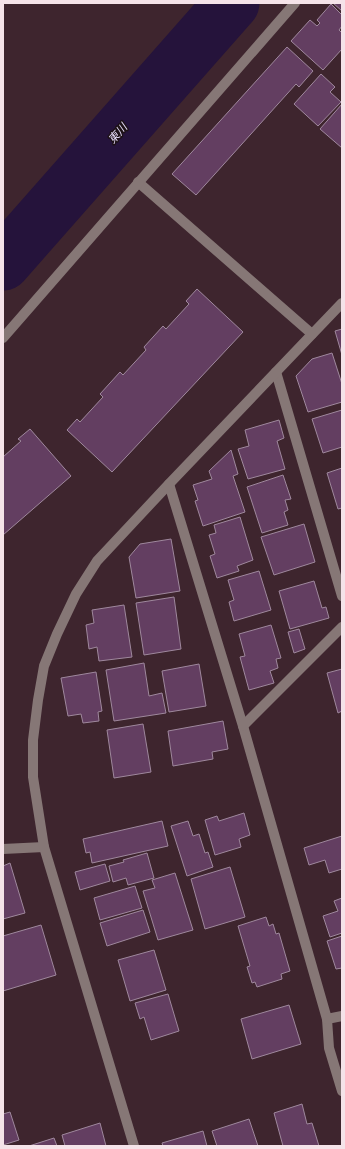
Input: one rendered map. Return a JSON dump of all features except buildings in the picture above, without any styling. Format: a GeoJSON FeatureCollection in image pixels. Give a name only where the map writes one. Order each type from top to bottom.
{"type":"FeatureCollection","features":[{"type":"Feature","properties":{"kind":"street"},"geometry":{"type":"LineString","coordinates":[[3,338],[295,3]]}},
{"type":"Feature","properties":{"kind":"street"},"geometry":{"type":"LineString","coordinates":[[138,182],[312,334]]}},
{"type":"Feature","properties":{"kind":"street"},"geometry":{"type":"LineString","coordinates":[[134,1146],[44,847],[33,777],[33,740],[44,666],[56,634],[76,594],[97,561],[342,303]]}},
{"type":"Feature","properties":{"kind":"street"},"geometry":{"type":"LineString","coordinates":[[276,372],[342,596]]}},
{"type":"Feature","properties":{"kind":"street"},"geometry":{"type":"LineString","coordinates":[[169,484],[243,726],[327,1019],[329,1048],[342,1091]]}},
{"type":"Feature","properties":{"kind":"street"},"geometry":{"type":"LineString","coordinates":[[243,726],[342,627]]}},
{"type":"Feature","properties":{"kind":"street"},"geometry":{"type":"LineString","coordinates":[[3,849],[44,847]]}},
{"type":"Feature","properties":{"kind":"street"},"geometry":{"type":"LineString","coordinates":[[327,1019],[342,1016]]}},
{"type":"Feature","properties":{"kind":"waterway","name":"東川"},"geometry":{"type":"LineString","coordinates":[[3,263],[232,3]]}}]}
